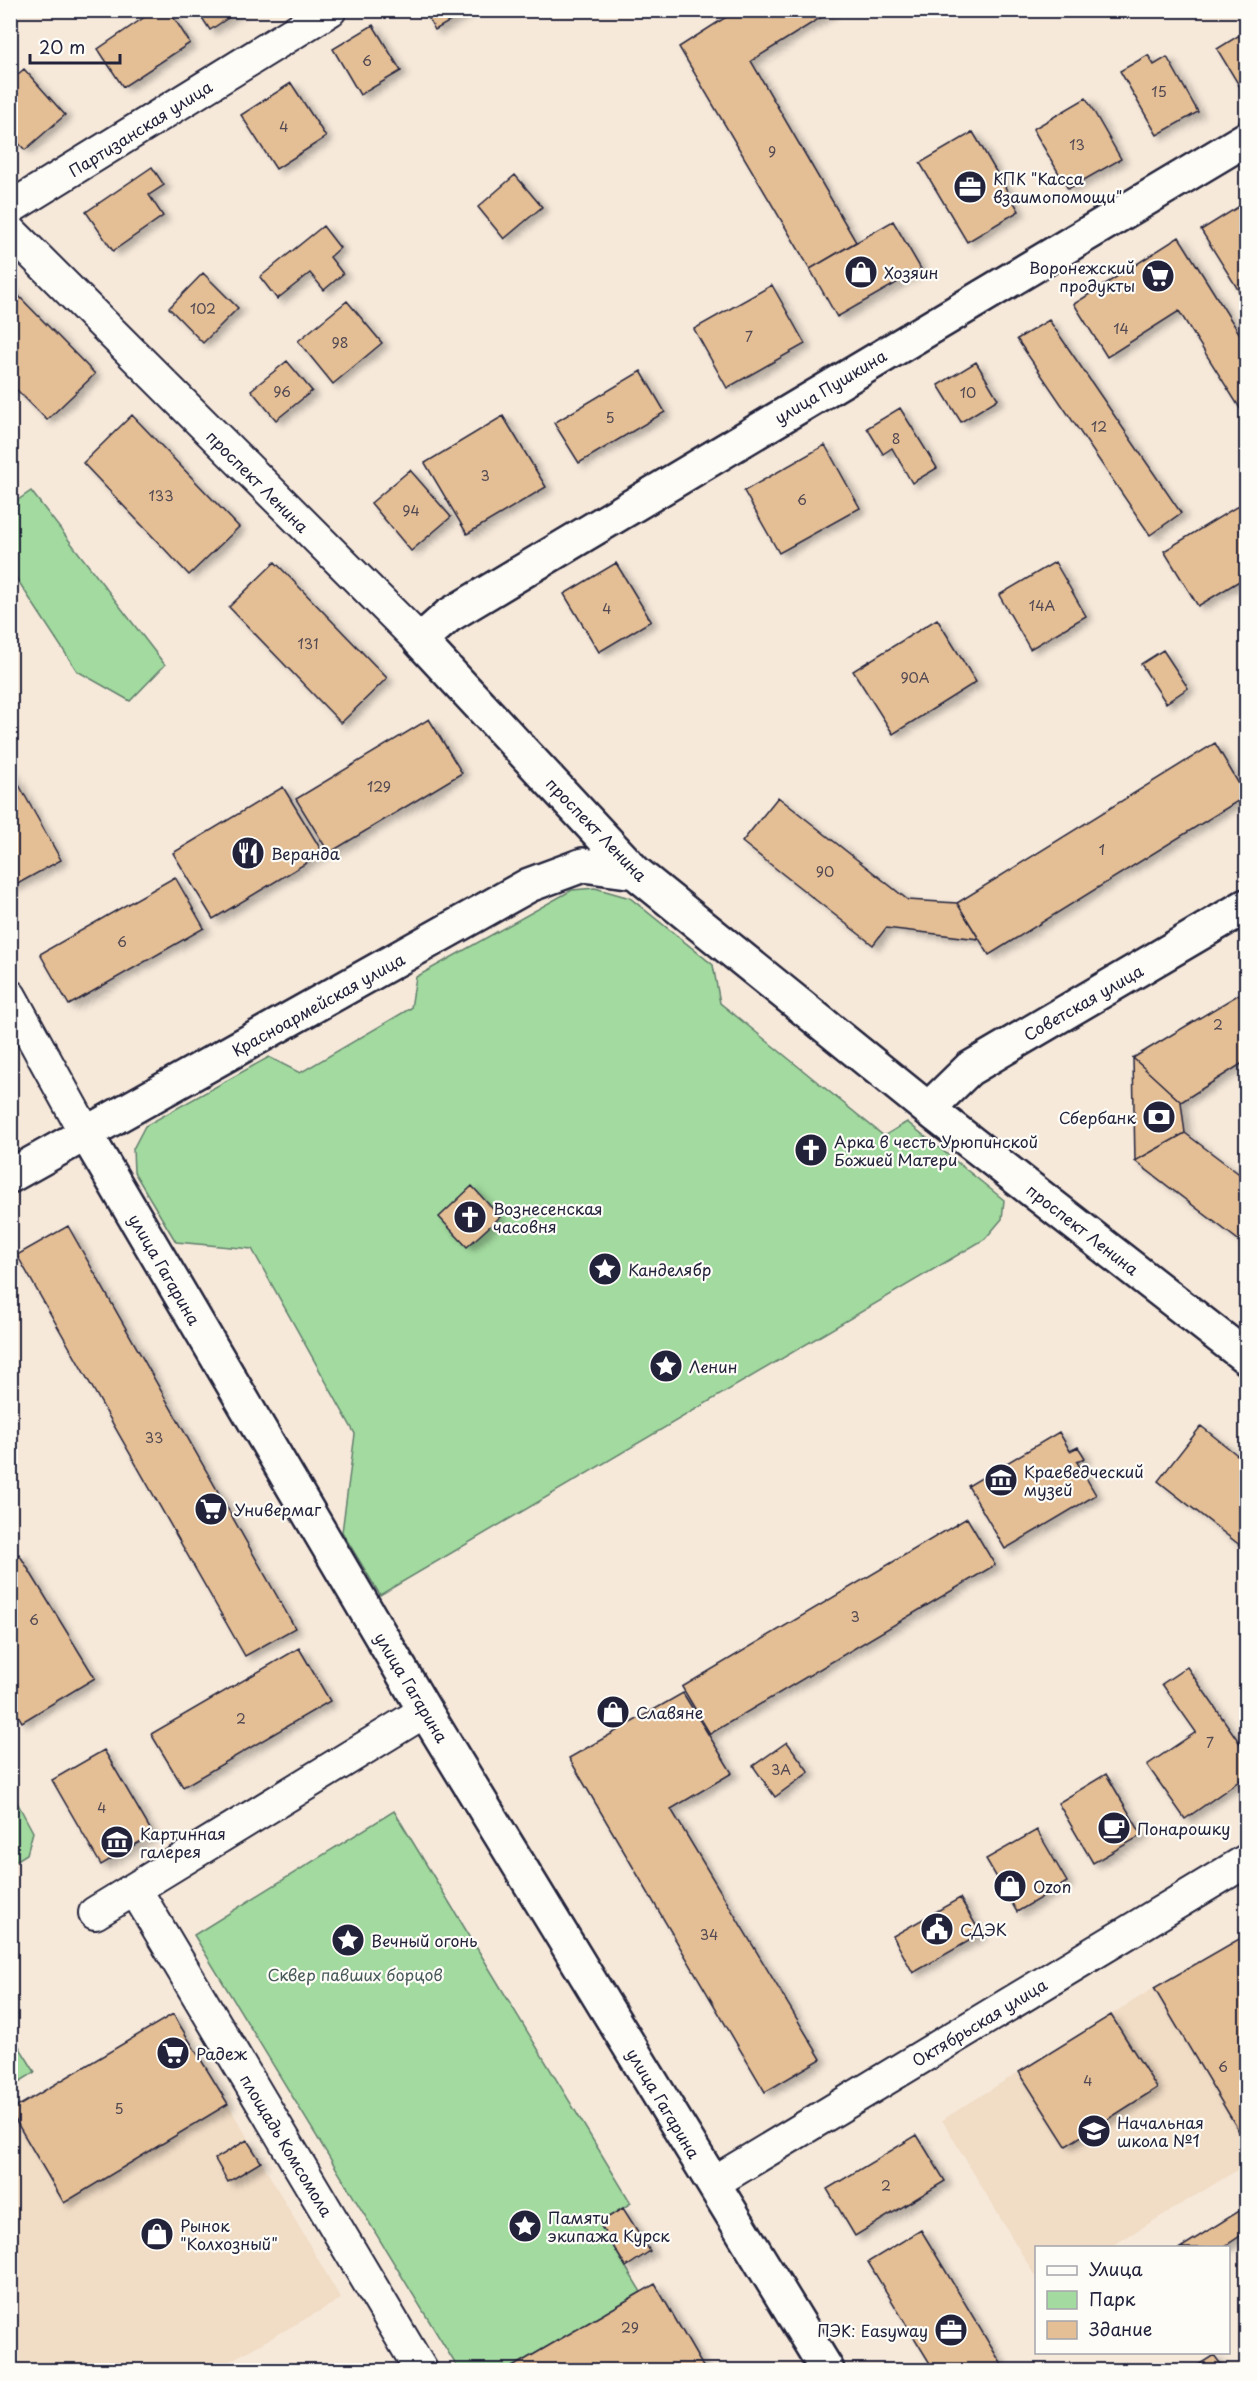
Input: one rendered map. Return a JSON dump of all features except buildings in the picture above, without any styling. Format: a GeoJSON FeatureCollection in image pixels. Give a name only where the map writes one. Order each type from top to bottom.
{"type":"FeatureCollection","features":[{"type":"Feature","properties":{"kind":"street","name":"Партизанская улица"},"geometry":{"type":"LineString","coordinates":[[10,208],[330,10]]}},
{"type":"Feature","properties":{"kind":"street","name":"улица Пушкина"},"geometry":{"type":"LineString","coordinates":[[420,641],[448,616],[1246,139]]}},
{"type":"Feature","properties":{"kind":"street","name":"проспект Ленина"},"geometry":{"type":"LineString","coordinates":[[10,231],[420,641],[635,872],[928,1109],[1246,1358]]}},
{"type":"Feature","properties":{"kind":"street","name":"Красноармейская улица"},"geometry":{"type":"LineString","coordinates":[[10,1176],[529,885],[583,865],[635,872]]}},
{"type":"Feature","properties":{"kind":"street","name":"Советская улица"},"geometry":{"type":"LineString","coordinates":[[928,1109],[969,1069],[1246,906]]}},
{"type":"Feature","properties":{"kind":"street","name":"улица Гагарина"},"geometry":{"type":"LineString","coordinates":[[10,996],[86,1134],[425,1711],[827,2370]]}},
{"type":"Feature","properties":{"kind":"street"},"geometry":{"type":"LineString","coordinates":[[95,1913],[425,1711]]}},
{"type":"Feature","properties":{"kind":"street","name":"Октябрьская улица"},"geometry":{"type":"LineString","coordinates":[[712,2183],[1246,1861]]}},
{"type":"Feature","properties":{"kind":"street","name":"площадь Комсомола"},"geometry":{"type":"LineString","coordinates":[[135,1889],[421,2370]]}},
{"type":"Feature","properties":{"kind":"shaded area","name":"Начальная школа №1"},"geometry":{"type":"Polygon","coordinates":[[[1154,1988],[1246,2143],[1246,2165],[1112,2246],[1035,2246],[1035,2276],[942,2120],[1154,1988]]]}},
{"type":"Feature","properties":{"kind":"shaded area","name":"Рынок \"Колхозный\""},"geometry":{"type":"Polygon","coordinates":[[[228,2104],[341,2299],[214,2370],[11,2370],[10,2114],[65,2203],[228,2104]]]}},
{"type":"Feature","properties":{"kind":"green space"},"geometry":{"type":"Polygon","coordinates":[[[31,491],[165,665],[130,701],[77,671],[11,570],[11,505],[31,491]]]}},
{"type":"Feature","properties":{"kind":"green space"},"geometry":{"type":"Polygon","coordinates":[[[595,888],[630,898],[713,965],[720,1003],[884,1136],[907,1122],[1004,1200],[1002,1219],[985,1239],[380,1595],[342,1532],[355,1434],[252,1249],[176,1242],[134,1172],[133,1149],[145,1126],[269,1057],[300,1073],[411,1008],[416,977],[572,890],[595,888]]]}},
{"type":"Feature","properties":{"kind":"green space"},"geometry":{"type":"Polygon","coordinates":[[[11,1791],[33,1832],[27,1854],[11,1864],[11,1791]]]}},
{"type":"Feature","properties":{"kind":"green space","name":"Сквер павших борцов"},"geometry":{"type":"Polygon","coordinates":[[[394,1811],[631,2203],[599,2223],[641,2292],[507,2370],[459,2370],[194,1935],[394,1811]]]}},
{"type":"Feature","properties":{"kind":"green space"},"geometry":{"type":"Polygon","coordinates":[[[10,2032],[35,2072],[11,2087],[10,2087],[10,2032]]]}},
{"type":"Feature","properties":{"kind":"place","name":"КПК \"Касса взаимопомощи\""},"geometry":{"type":"Point","coordinates":[970,187]}},
{"type":"Feature","properties":{"kind":"place","name":"Хозяин"},"geometry":{"type":"Point","coordinates":[861,272]}},
{"type":"Feature","properties":{"kind":"place","name":"Воронежский продукты"},"geometry":{"type":"Point","coordinates":[1158,276]}},
{"type":"Feature","properties":{"kind":"place","name":"Веранда"},"geometry":{"type":"Point","coordinates":[248,853]}},
{"type":"Feature","properties":{"kind":"place","name":"Сбербанк"},"geometry":{"type":"Point","coordinates":[1159,1117]}},
{"type":"Feature","properties":{"kind":"place","name":"Арка в честь Урюпинской Божией Матери"},"geometry":{"type":"Point","coordinates":[811,1150]}},
{"type":"Feature","properties":{"kind":"place","name":"Вознесенская часовня"},"geometry":{"type":"Point","coordinates":[470,1217]}},
{"type":"Feature","properties":{"kind":"place","name":"Канделябр"},"geometry":{"type":"Point","coordinates":[605,1269]}},
{"type":"Feature","properties":{"kind":"place","name":"Ленин"},"geometry":{"type":"Point","coordinates":[666,1366]}},
{"type":"Feature","properties":{"kind":"place","name":"Краеведческий музей"},"geometry":{"type":"Point","coordinates":[1001,1480]}},
{"type":"Feature","properties":{"kind":"place","name":"Универмаг"},"geometry":{"type":"Point","coordinates":[211,1509]}},
{"type":"Feature","properties":{"kind":"place","name":"Славяне"},"geometry":{"type":"Point","coordinates":[613,1712]}},
{"type":"Feature","properties":{"kind":"place","name":"Понарошку"},"geometry":{"type":"Point","coordinates":[1114,1828]}},
{"type":"Feature","properties":{"kind":"place","name":"Картинная галерея"},"geometry":{"type":"Point","coordinates":[117,1842]}},
{"type":"Feature","properties":{"kind":"place","name":"Ozon"},"geometry":{"type":"Point","coordinates":[1010,1886]}},
{"type":"Feature","properties":{"kind":"place","name":"СДЭК"},"geometry":{"type":"Point","coordinates":[937,1929]}},
{"type":"Feature","properties":{"kind":"place","name":"Вечный огонь"},"geometry":{"type":"Point","coordinates":[348,1940]}},
{"type":"Feature","properties":{"kind":"place","name":"Радеж"},"geometry":{"type":"Point","coordinates":[173,2053]}},
{"type":"Feature","properties":{"kind":"place","name":"Начальная школа №1"},"geometry":{"type":"Point","coordinates":[1094,2131]}},
{"type":"Feature","properties":{"kind":"place","name":"Памяти экипажа Курск"},"geometry":{"type":"Point","coordinates":[525,2226]}},
{"type":"Feature","properties":{"kind":"place","name":"Рынок \"Колхозный\""},"geometry":{"type":"Point","coordinates":[157,2234]}},
{"type":"Feature","properties":{"kind":"place","name":"ПЭК: Easyway"},"geometry":{"type":"Point","coordinates":[951,2330]}}]}
